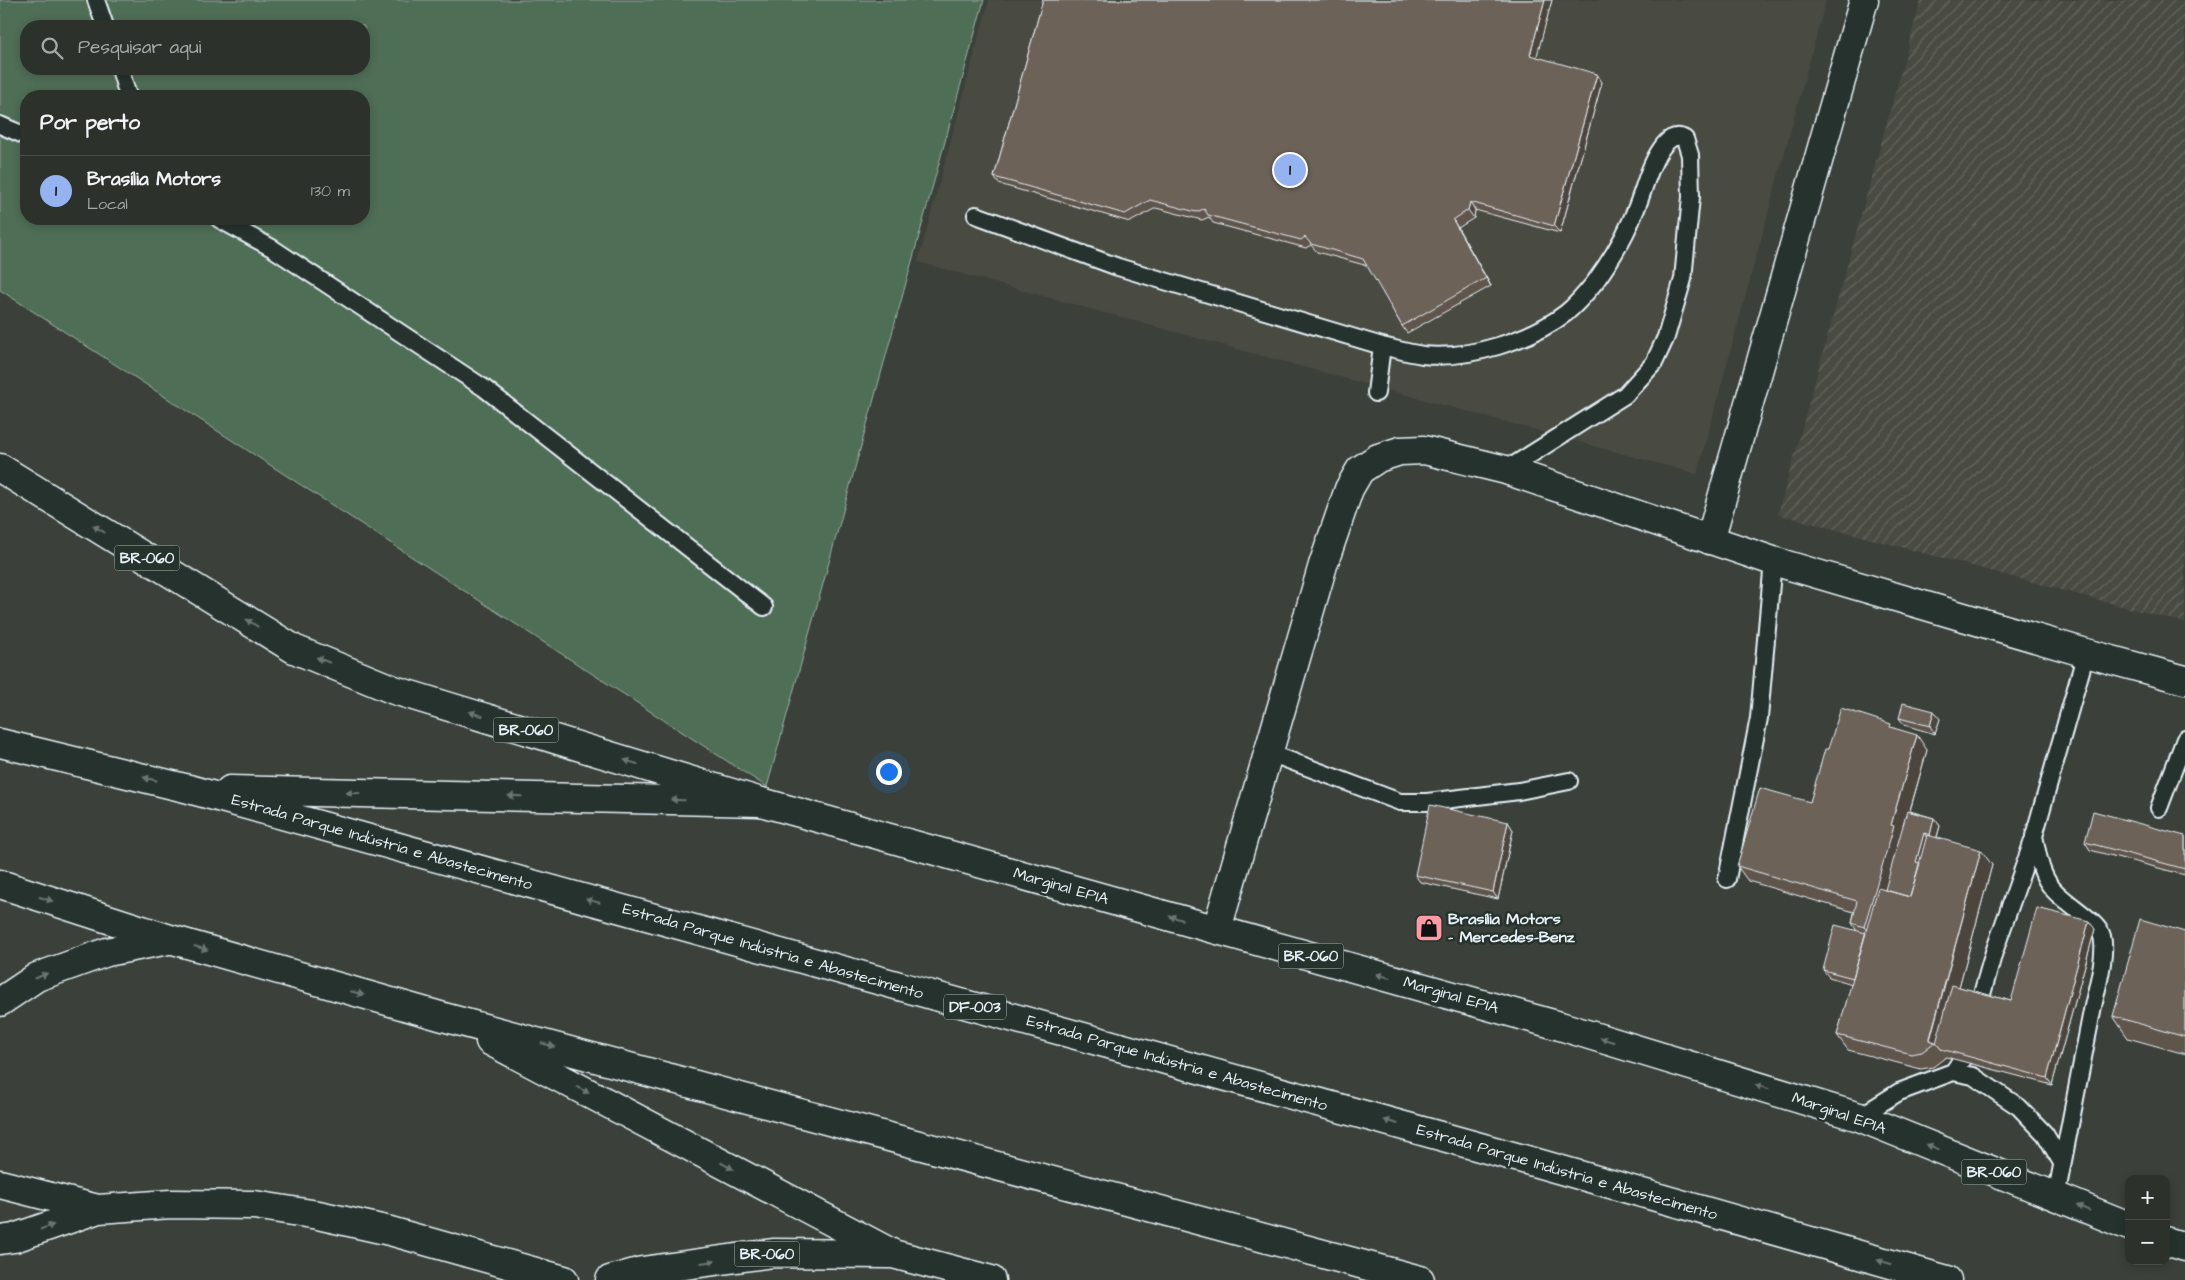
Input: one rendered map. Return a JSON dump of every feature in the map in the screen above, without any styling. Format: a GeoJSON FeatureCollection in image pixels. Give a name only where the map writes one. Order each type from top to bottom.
{"type":"FeatureCollection","features":[{"type":"Feature","properties":{"kind":"main road"},"geometry":{"type":"LineString","coordinates":[[1710,540],[1864,0]]}},
{"type":"Feature","properties":{"kind":"main road"},"geometry":{"type":"LineString","coordinates":[[1217,929],[1322,565],[1349,489],[1360,470],[1378,458],[1400,451],[1424,450],[1506,470],[1773,561],[2086,653],[2185,680]]}},
{"type":"Feature","properties":{"kind":"main road","name":"BR-060"},"geometry":{"type":"LineString","coordinates":[[0,468],[294,649],[394,690],[761,802]]}},
{"type":"Feature","properties":{"kind":"main road","name":"Estrada Parque Indústria e Abastecimento"},"geometry":{"type":"LineString","coordinates":[[0,743],[189,789],[1513,1156],[1947,1280]]}},
{"type":"Feature","properties":{"kind":"main road"},"geometry":{"type":"LineString","coordinates":[[189,789],[761,802]]}},
{"type":"Feature","properties":{"kind":"main road","name":"Marginal EPIA"},"geometry":{"type":"LineString","coordinates":[[761,802],[1560,1026],[1859,1117],[2125,1224]]}},
{"type":"Feature","properties":{"kind":"main road"},"geometry":{"type":"LineString","coordinates":[[0,884],[170,939],[447,1018],[1420,1280]]}},
{"type":"Feature","properties":{"kind":"main road"},"geometry":{"type":"LineString","coordinates":[[0,1002],[37,977],[107,952],[170,939]]}},
{"type":"Feature","properties":{"kind":"main road"},"geometry":{"type":"LineString","coordinates":[[447,1018],[893,1254]]}},
{"type":"Feature","properties":{"kind":"main road"},"geometry":{"type":"LineString","coordinates":[[0,1184],[98,1209]]}},
{"type":"Feature","properties":{"kind":"main road"},"geometry":{"type":"LineString","coordinates":[[0,1240],[14,1238],[98,1209],[172,1204],[263,1207],[390,1231],[564,1280]]}},
{"type":"Feature","properties":{"kind":"main road"},"geometry":{"type":"LineString","coordinates":[[2170,1242],[2185,1247]]}},
{"type":"Feature","properties":{"kind":"main road","name":"BR-060"},"geometry":{"type":"LineString","coordinates":[[610,1280],[642,1271],[773,1253],[893,1254],[991,1280]]}},
{"type":"Feature","properties":{"kind":"lane"},"geometry":{"type":"LineString","coordinates":[[96,0],[103,20]]}},
{"type":"Feature","properties":{"kind":"lane"},"geometry":{"type":"LineString","coordinates":[[122,75],[126,90]]}},
{"type":"Feature","properties":{"kind":"lane"},"geometry":{"type":"LineString","coordinates":[[2,130],[20,134]]}},
{"type":"Feature","properties":{"kind":"lane"},"geometry":{"type":"LineString","coordinates":[[976,215],[1118,268],[1382,346],[1423,355],[1460,355],[1493,348],[1543,328],[1567,312],[1594,282],[1617,248],[1636,210],[1661,149],[1676,136],[1685,139],[1690,155],[1691,197],[1683,279],[1666,336],[1654,363],[1625,395],[1506,470]]}},
{"type":"Feature","properties":{"kind":"lane"},"geometry":{"type":"LineString","coordinates":[[230,225],[272,248],[484,388],[764,607]]}},
{"type":"Feature","properties":{"kind":"lane"},"geometry":{"type":"LineString","coordinates":[[1376,393],[1382,346]]}},
{"type":"Feature","properties":{"kind":"lane"},"geometry":{"type":"LineString","coordinates":[[1727,879],[1759,718],[1773,561]]}},
{"type":"Feature","properties":{"kind":"lane"},"geometry":{"type":"LineString","coordinates":[[1953,1072],[1963,1058],[1994,952],[2034,836],[2086,653]]}},
{"type":"Feature","properties":{"kind":"lane"},"geometry":{"type":"LineString","coordinates":[[2159,808],[2185,739]]}},
{"type":"Feature","properties":{"kind":"lane"},"geometry":{"type":"LineString","coordinates":[[1267,752],[1400,802],[1427,802],[1519,791],[1569,781]]}},
{"type":"Feature","properties":{"kind":"lane"},"geometry":{"type":"LineString","coordinates":[[2034,836],[2040,865],[2051,888],[2066,904],[2097,926],[2102,935],[2097,984],[2056,1197]]}},
{"type":"Feature","properties":{"kind":"lane"},"geometry":{"type":"LineString","coordinates":[[1859,1117],[1898,1092],[1953,1072],[1973,1076],[2019,1107],[2045,1134],[2062,1163]]}},
{"type":"Feature","properties":{"kind":"shaded area"},"geometry":{"type":"Polygon","coordinates":[[[989,0],[1826,0],[1697,474],[918,262],[989,0]]]}},
{"type":"Feature","properties":{"kind":"shaded area"},"geometry":{"type":"Polygon","coordinates":[[[1921,0],[2185,0],[2185,623],[1778,514],[1921,0]]]}},
{"type":"Feature","properties":{"kind":"green space"},"geometry":{"type":"Polygon","coordinates":[[[0,0],[984,0],[767,787],[0,290],[0,0]]]}},
{"type":"Feature","properties":{"kind":"building"},"geometry":{"type":"Polygon","coordinates":[[[1043,0],[1545,0],[1530,55],[1597,74],[1554,226],[1470,202],[1468,210],[1453,220],[1486,278],[1402,326],[1363,259],[1311,244],[1305,237],[1301,240],[1208,215],[1204,209],[1196,212],[1150,200],[1125,214],[994,177],[1043,0]]]}},
{"type":"Feature","properties":{"kind":"building"},"geometry":{"type":"Polygon","coordinates":[[[1903,703],[1934,711],[1930,726],[1899,718],[1903,703]]]}},
{"type":"Feature","properties":{"kind":"building"},"geometry":{"type":"Polygon","coordinates":[[[1841,708],[1891,724],[1890,727],[1917,735],[1891,825],[1894,826],[1864,927],[1852,923],[1857,901],[1737,866],[1760,788],[1810,802],[1825,749],[1828,749],[1841,708]]]}},
{"type":"Feature","properties":{"kind":"building"},"geometry":{"type":"Polygon","coordinates":[[[1430,805],[1508,822],[1493,892],[1415,875],[1430,805]]]}},
{"type":"Feature","properties":{"kind":"building"},"geometry":{"type":"Polygon","coordinates":[[[1907,811],[1934,818],[1930,835],[1924,833],[1916,862],[1920,863],[1910,897],[1885,890],[1907,811]]]}},
{"type":"Feature","properties":{"kind":"building"},"geometry":{"type":"Polygon","coordinates":[[[2093,811],[2185,836],[2185,869],[2085,842],[2093,811]]]}},
{"type":"Feature","properties":{"kind":"building"},"geometry":{"type":"Polygon","coordinates":[[[1927,835],[1981,850],[1930,1038],[1930,1040],[1935,1042],[1922,1052],[1911,1054],[1837,1035],[1878,888],[1910,897],[1927,835]]]}},
{"type":"Feature","properties":{"kind":"building"},"geometry":{"type":"Polygon","coordinates":[[[2037,908],[2089,921],[2047,1078],[1941,1049],[1936,1043],[1952,985],[2011,1001],[2037,908]]]}},
{"type":"Feature","properties":{"kind":"building"},"geometry":{"type":"Polygon","coordinates":[[[2140,919],[2185,932],[2185,1037],[2113,1016],[2140,919]]]}},
{"type":"Feature","properties":{"kind":"building"},"geometry":{"type":"Polygon","coordinates":[[[1835,925],[1866,933],[1853,978],[1823,970],[1835,925]]]}},
{"type":"Feature","properties":{"kind":"place","name":"Brasília Motors"},"geometry":{"type":"Point","coordinates":[1290,170]}},
{"type":"Feature","properties":{"kind":"place","name":"Brasília Motors - Mercedes-Benz"},"geometry":{"type":"Point","coordinates":[1429,928]}}]}
